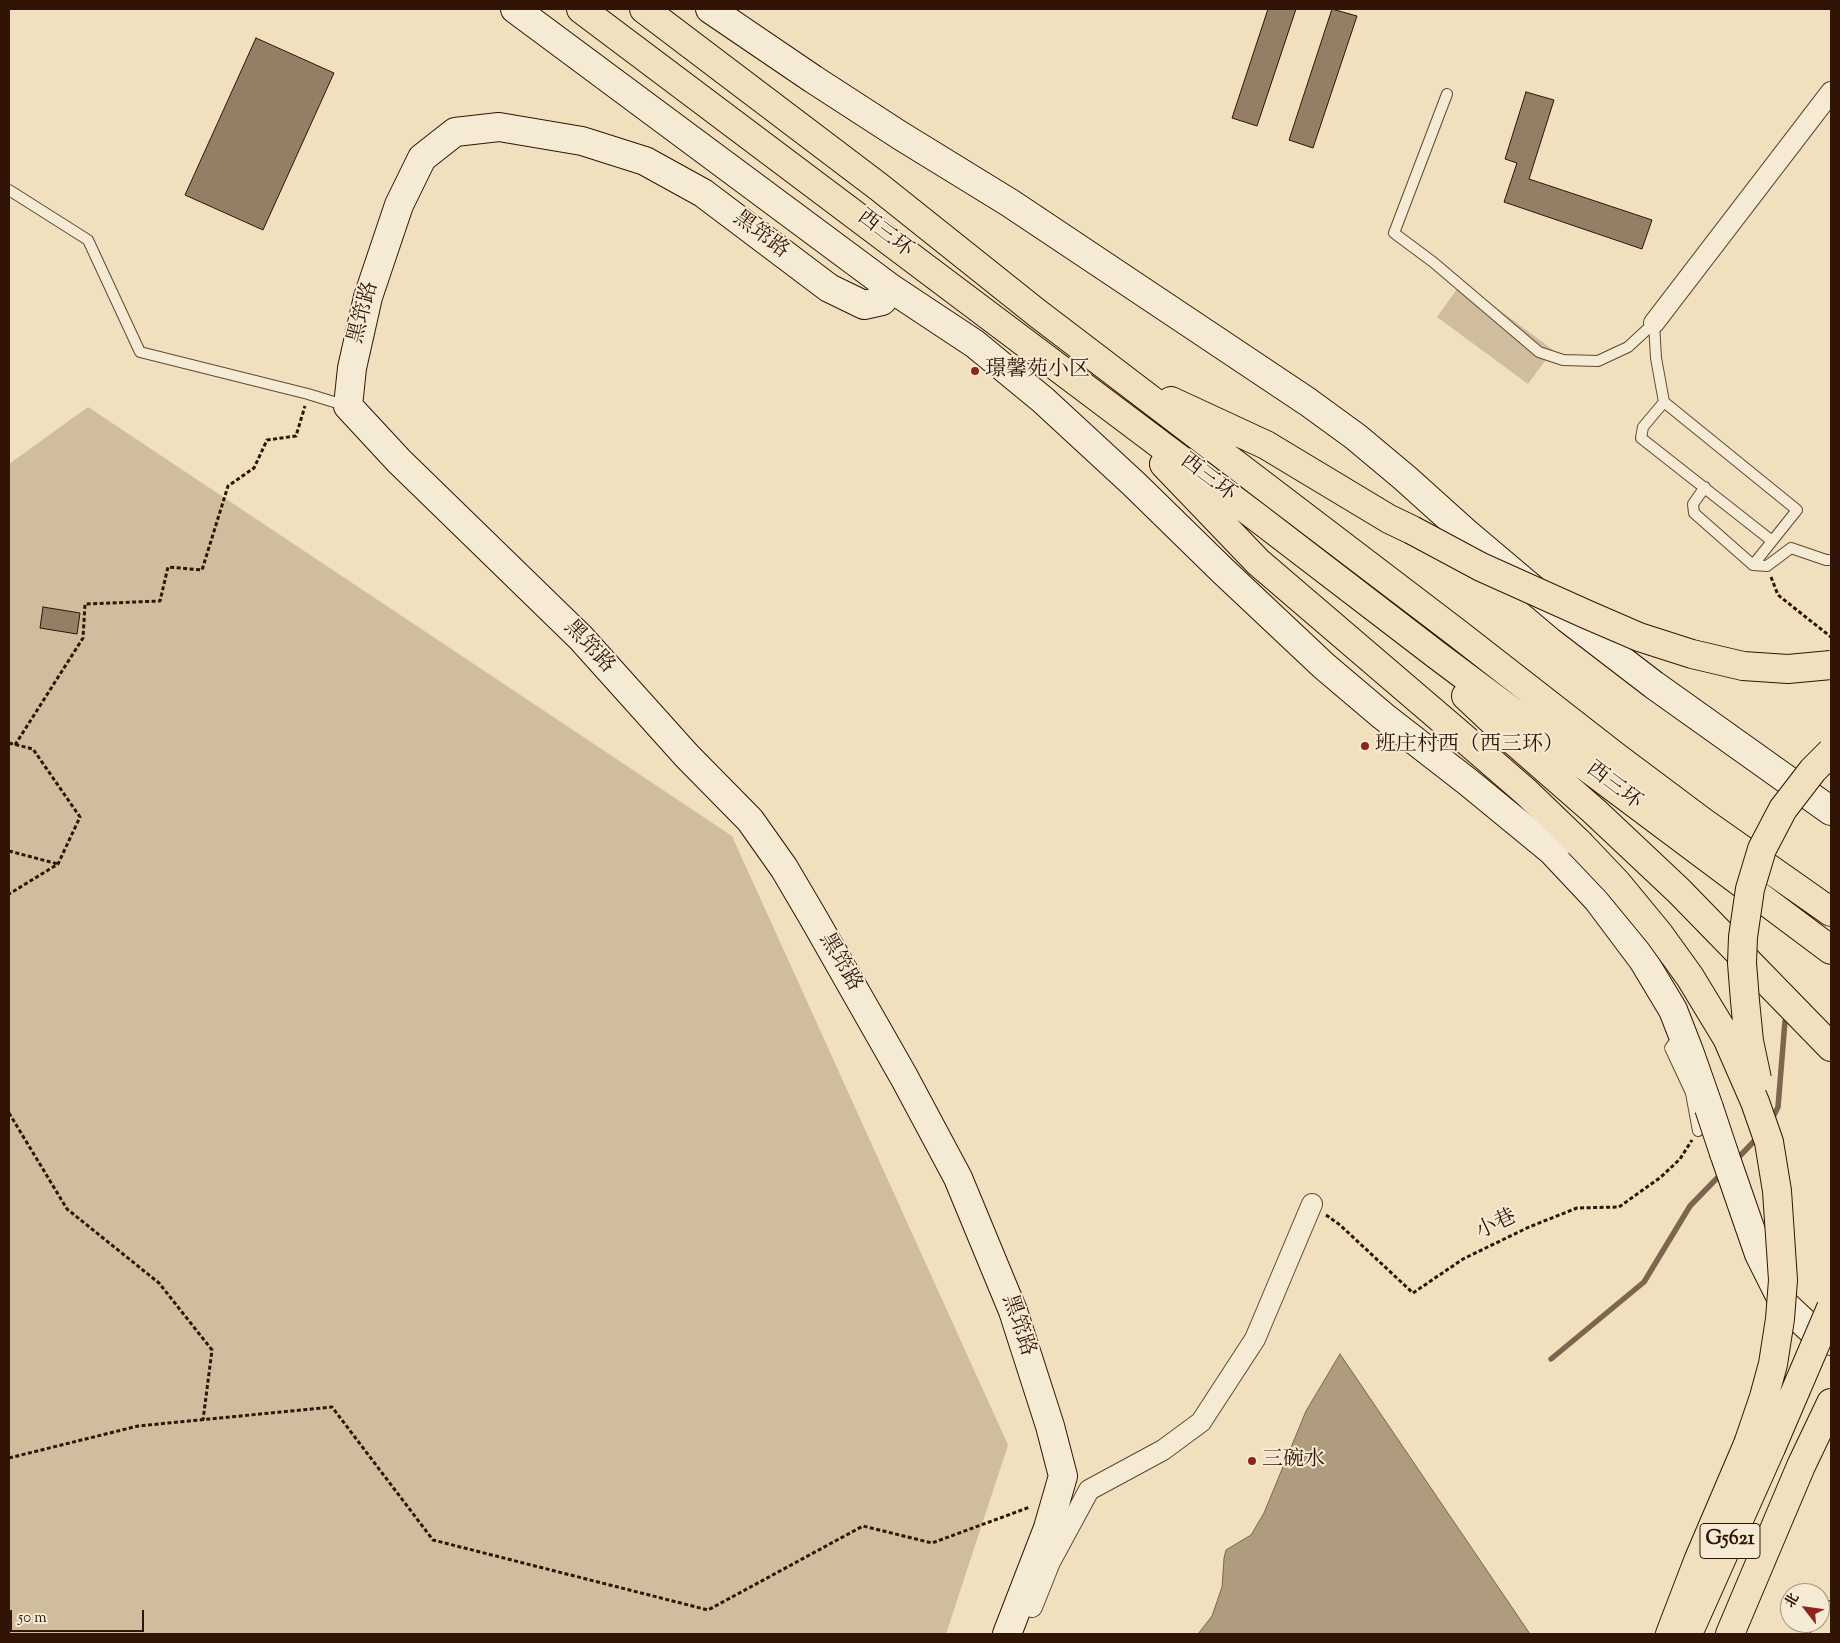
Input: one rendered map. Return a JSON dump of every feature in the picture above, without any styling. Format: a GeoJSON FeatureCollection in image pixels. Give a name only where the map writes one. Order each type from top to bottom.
{"type":"FeatureCollection","features":[{"type":"Feature","properties":{"kind":"highway","name":"西三环"},"geometry":{"type":"LineString","coordinates":[[582,9],[1831,950]]}},
{"type":"Feature","properties":{"kind":"highway","name":"西三环"},"geometry":{"type":"LineString","coordinates":[[649,12],[879,187],[1037,313],[1457,633],[1607,750],[1741,850],[1831,912]]}},
{"type":"Feature","properties":{"kind":"highway"},"geometry":{"type":"LineString","coordinates":[[1125,380],[1266,445],[1389,519],[1481,566],[1639,637],[1692,654],[1743,666],[1788,669],[1831,665]]}},
{"type":"Feature","properties":{"kind":"highway"},"geometry":{"type":"LineString","coordinates":[[1106,403],[1258,562],[1473,746],[1579,843],[1617,883],[1659,934],[1690,977],[1726,1038],[1755,1102],[1769,1142]]}},
{"type":"Feature","properties":{"kind":"highway"},"geometry":{"type":"LineString","coordinates":[[1367,602],[1515,742],[1594,811],[1680,891],[1831,1048]]}},
{"type":"Feature","properties":{"kind":"highway"},"geometry":{"type":"LineString","coordinates":[[1670,1634],[1698,1561],[1760,1446],[1764,1397],[1773,1364],[1780,1319],[1782,1290],[1781,1232],[1777,1191],[1749,1041],[1744,1001],[1742,963],[1746,912],[1755,870],[1783,808],[1813,770],[1831,752]]}},
{"type":"Feature","properties":{"kind":"highway"},"geometry":{"type":"LineString","coordinates":[[1741,850],[1831,898]]}},
{"type":"Feature","properties":{"kind":"highway","name":"G5621"},"geometry":{"type":"LineString","coordinates":[[1688,1634],[1760,1446],[1831,1308]]}},
{"type":"Feature","properties":{"kind":"highway","name":"G5621"},"geometry":{"type":"LineString","coordinates":[[1730,1634],[1801,1466],[1831,1403]]}},
{"type":"Feature","properties":{"kind":"highway"},"geometry":{"type":"LineString","coordinates":[[1825,1634],[1831,1615]]}},
{"type":"Feature","properties":{"kind":"main road"},"geometry":{"type":"LineString","coordinates":[[515,9],[892,289],[975,344],[1043,400],[1134,484],[1324,666],[1383,716],[1552,851],[1598,900],[1643,960],[1673,1010],[1682,1031],[1703,1119],[1742,1203],[1759,1254],[1784,1304],[1816,1334],[1831,1341]]}},
{"type":"Feature","properties":{"kind":"main road"},"geometry":{"type":"LineString","coordinates":[[710,9],[821,85],[1010,203],[1308,402],[1356,437],[1568,619],[1654,685],[1831,812]]}},
{"type":"Feature","properties":{"kind":"main road","name":"黑筇路"},"geometry":{"type":"LineString","coordinates":[[892,289],[882,301],[864,306],[829,288],[703,193],[645,162],[582,141],[499,126],[455,132],[422,158],[399,205],[368,297],[352,368],[348,406],[399,461],[581,638],[686,756],[750,820],[784,868],[904,1077],[958,1178],[1013,1312],[1050,1426],[1063,1476],[1048,1528],[1007,1634]]}},
{"type":"Feature","properties":{"kind":"street"},"geometry":{"type":"LineString","coordinates":[[1654,323],[1831,92]]}},
{"type":"Feature","properties":{"kind":"street"},"geometry":{"type":"LineString","coordinates":[[1020,1634],[1050,1562],[1089,1490],[1163,1450],[1201,1422],[1255,1339],[1312,1204]]}},
{"type":"Feature","properties":{"kind":"lane"},"geometry":{"type":"LineString","coordinates":[[1447,94],[1394,233],[1433,262],[1539,352],[1563,360],[1598,361],[1628,347],[1654,323]]}},
{"type":"Feature","properties":{"kind":"lane"},"geometry":{"type":"LineString","coordinates":[[9,190],[88,240],[140,352],[308,394],[348,406]]}},
{"type":"Feature","properties":{"kind":"lane"},"geometry":{"type":"LineString","coordinates":[[1654,323],[1656,358],[1664,402],[1797,510],[1753,565]]}},
{"type":"Feature","properties":{"kind":"lane"},"geometry":{"type":"LineString","coordinates":[[1664,402],[1643,427],[1641,438],[1772,541]]}},
{"type":"Feature","properties":{"kind":"lane"},"geometry":{"type":"LineString","coordinates":[[1704,488],[1693,504],[1694,513],[1753,565],[1767,566],[1792,548],[1831,560]]}},
{"type":"Feature","properties":{"kind":"path"},"geometry":{"type":"LineString","coordinates":[[15,745],[83,638],[85,604],[160,601],[168,567],[202,570],[228,486],[254,468],[267,440],[296,436],[308,394]]}},
{"type":"Feature","properties":{"kind":"path"},"geometry":{"type":"LineString","coordinates":[[1767,566],[1778,595],[1831,637]]}},
{"type":"Feature","properties":{"kind":"path"},"geometry":{"type":"LineString","coordinates":[[9,743],[33,749],[80,817],[58,864],[9,894]]}},
{"type":"Feature","properties":{"kind":"path"},"geometry":{"type":"LineString","coordinates":[[9,851],[58,864]]}},
{"type":"Feature","properties":{"kind":"path"},"geometry":{"type":"LineString","coordinates":[[9,1113],[66,1209],[160,1283],[212,1350],[203,1420]]}},
{"type":"Feature","properties":{"kind":"path","name":"小巷"},"geometry":{"type":"LineString","coordinates":[[1312,1204],[1340,1224],[1413,1293],[1463,1260],[1530,1227],[1577,1208],[1619,1207],[1661,1177],[1680,1159],[1703,1119]]}},
{"type":"Feature","properties":{"kind":"path"},"geometry":{"type":"LineString","coordinates":[[9,1458],[138,1426],[332,1407],[433,1540],[708,1610],[863,1526],[932,1543],[1057,1497]]}},
{"type":"Feature","properties":{"kind":"shaded area"},"geometry":{"type":"Polygon","coordinates":[[[1462,282],[1553,350],[1528,384],[1437,317],[1462,282]]]}},
{"type":"Feature","properties":{"kind":"shaded area"},"geometry":{"type":"Polygon","coordinates":[[[88,407],[732,836],[1008,1445],[946,1634],[9,1634],[9,464],[88,407]]]}},
{"type":"Feature","properties":{"kind":"shaded area","name":"三碗水"},"geometry":{"type":"Polygon","coordinates":[[[1340,1354],[1530,1634],[1198,1634],[1212,1616],[1222,1587],[1226,1550],[1251,1535],[1264,1513],[1306,1411],[1340,1354]]]}},
{"type":"Feature","properties":{"kind":"building"},"geometry":{"type":"Polygon","coordinates":[[[1268,9],[1296,9],[1257,126],[1232,118],[1268,9]]]}},
{"type":"Feature","properties":{"kind":"building"},"geometry":{"type":"Polygon","coordinates":[[[1332,9],[1357,16],[1313,148],[1289,140],[1332,9]]]}},
{"type":"Feature","properties":{"kind":"building"},"geometry":{"type":"Polygon","coordinates":[[[256,38],[334,73],[263,230],[185,195],[256,38]]]}},
{"type":"Feature","properties":{"kind":"building"},"geometry":{"type":"Polygon","coordinates":[[[1526,92],[1554,100],[1529,179],[1652,220],[1642,249],[1504,202],[1517,163],[1505,159],[1526,92]]]}},
{"type":"Feature","properties":{"kind":"building"},"geometry":{"type":"Polygon","coordinates":[[[43,607],[80,613],[77,634],[40,628],[43,607]]]}},
{"type":"Feature","properties":{"kind":"waterway"},"geometry":{"type":"LineString","coordinates":[[1771,1121],[1778,1107],[1785,1021]]}},
{"type":"Feature","properties":{"kind":"waterway"},"geometry":{"type":"LineString","coordinates":[[1736,1160],[1759,1136]]}},
{"type":"Feature","properties":{"kind":"waterway"},"geometry":{"type":"LineString","coordinates":[[1551,1359],[1644,1282],[1690,1206],[1722,1173]]}},
{"type":"Feature","properties":{"kind":"place","name":"璟馨苑小区"},"geometry":{"type":"Point","coordinates":[975,371]}},
{"type":"Feature","properties":{"kind":"place","name":"班庄村西（西三环）"},"geometry":{"type":"Point","coordinates":[1365,746]}},
{"type":"Feature","properties":{"kind":"place","name":"三碗水"},"geometry":{"type":"Point","coordinates":[1252,1461]}}]}
